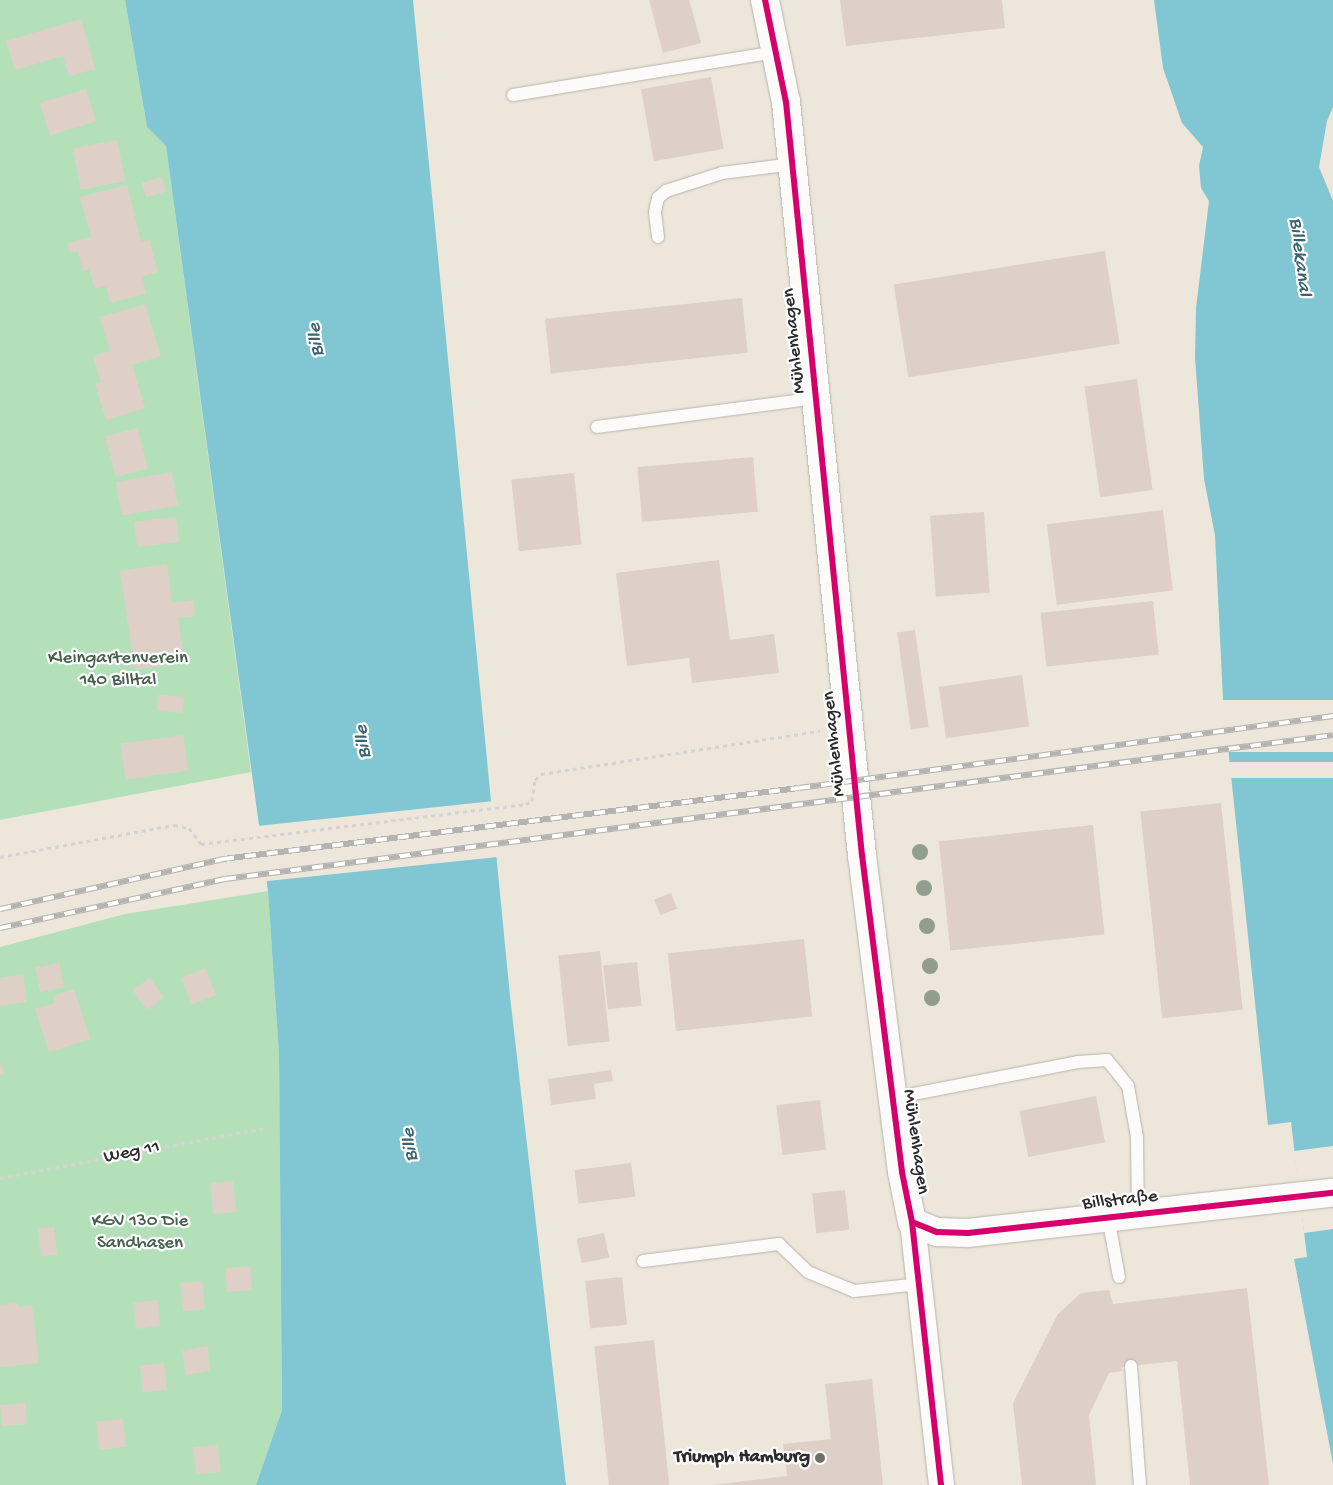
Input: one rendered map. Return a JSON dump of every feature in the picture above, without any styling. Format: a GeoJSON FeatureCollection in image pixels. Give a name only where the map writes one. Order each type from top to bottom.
{"type":"FeatureCollection","features":[{"type":"Feature","properties":{"kind":"street","name":"Mühlenhagen"},"geometry":{"type":"LineString","coordinates":[[765,0],[777,52],[793,164],[848,726],[893,1098],[912,1222],[941,1485]]}},
{"type":"Feature","properties":{"kind":"street","name":"Billstraße"},"geometry":{"type":"LineString","coordinates":[[912,1222],[937,1232],[968,1232],[1333,1193]]}},
{"type":"Feature","properties":{"kind":"lane"},"geometry":{"type":"LineString","coordinates":[[513,95],[777,52]]}},
{"type":"Feature","properties":{"kind":"lane"},"geometry":{"type":"LineString","coordinates":[[658,237],[654,212],[658,198],[666,191],[722,173],[793,164]]}},
{"type":"Feature","properties":{"kind":"lane"},"geometry":{"type":"LineString","coordinates":[[597,426],[816,398]]}},
{"type":"Feature","properties":{"kind":"lane"},"geometry":{"type":"LineString","coordinates":[[893,1098],[1078,1062],[1107,1060],[1128,1086],[1137,1137],[1138,1214]]}},
{"type":"Feature","properties":{"kind":"lane"},"geometry":{"type":"LineString","coordinates":[[1108,1217],[1119,1277]]}},
{"type":"Feature","properties":{"kind":"lane"},"geometry":{"type":"LineString","coordinates":[[643,1261],[779,1244],[808,1272],[854,1290],[919,1284]]}},
{"type":"Feature","properties":{"kind":"lane"},"geometry":{"type":"LineString","coordinates":[[1131,1366],[1140,1485]]}},
{"type":"Feature","properties":{"kind":"path"},"geometry":{"type":"LineString","coordinates":[[0,857],[182,824],[201,844],[518,805],[532,801],[535,780],[541,774],[848,726]]}},
{"type":"Feature","properties":{"kind":"green space","name":"Kleingartenverein 140 Billtal"},"geometry":{"type":"Polygon","coordinates":[[[0,0],[125,0],[147,127],[166,146],[251,772],[0,820],[0,0]]]}},
{"type":"Feature","properties":{"kind":"green space","name":"KGV 130 Die Sandhasen"},"geometry":{"type":"Polygon","coordinates":[[[268,891],[279,1055],[282,1410],[256,1485],[0,1485],[0,947],[125,914],[268,891]]]}},
{"type":"Feature","properties":{"kind":"water","name":"Bille"},"geometry":{"type":"Polygon","coordinates":[[[125,0],[413,0],[510,996],[566,1485],[256,1485],[282,1410],[279,1055],[268,891],[166,146],[147,127],[125,0]]]}},
{"type":"Feature","properties":{"kind":"water","name":"Billekanal"},"geometry":{"type":"Polygon","coordinates":[[[1154,0],[1333,0],[1333,107],[1327,121],[1319,167],[1333,201],[1333,1464],[1294,1259],[1307,1257],[1291,1122],[1268,1125],[1223,700],[1215,535],[1204,479],[1195,358],[1196,308],[1209,201],[1201,188],[1199,166],[1203,147],[1182,123],[1163,68],[1154,0]]]}},
{"type":"Feature","properties":{"kind":"pier"},"geometry":{"type":"Polygon","coordinates":[[[1221,700],[1333,700],[1333,752],[1221,752],[1221,700]]]}},
{"type":"Feature","properties":{"kind":"pier"},"geometry":{"type":"Polygon","coordinates":[[[1228,762],[1333,762],[1333,778],[1228,778],[1228,762]]]}},
{"type":"Feature","properties":{"kind":"pier"},"geometry":{"type":"Polygon","coordinates":[[[494,801],[500,857],[263,882],[257,826],[494,801]]]}},
{"type":"Feature","properties":{"kind":"pier"},"geometry":{"type":"Polygon","coordinates":[[[1333,1146],[1333,1229],[1304,1233],[1294,1151],[1333,1146]]]}},
{"type":"Feature","properties":{"kind":"building"},"geometry":{"type":"Polygon","coordinates":[[[649,0],[689,0],[701,43],[663,53],[649,0]]]}},
{"type":"Feature","properties":{"kind":"building"},"geometry":{"type":"Polygon","coordinates":[[[840,0],[1002,0],[1005,28],[846,46],[840,0]]]}},
{"type":"Feature","properties":{"kind":"building"},"geometry":{"type":"Polygon","coordinates":[[[81,19],[95,69],[69,76],[63,56],[15,70],[6,41],[81,19]]]}},
{"type":"Feature","properties":{"kind":"building"},"geometry":{"type":"Polygon","coordinates":[[[711,77],[724,149],[654,161],[641,89],[711,77]]]}},
{"type":"Feature","properties":{"kind":"building"},"geometry":{"type":"Polygon","coordinates":[[[86,89],[96,122],[50,136],[40,103],[86,89]]]}},
{"type":"Feature","properties":{"kind":"building"},"geometry":{"type":"Polygon","coordinates":[[[117,140],[125,181],[81,190],[73,149],[117,140]]]}},
{"type":"Feature","properties":{"kind":"building"},"geometry":{"type":"Polygon","coordinates":[[[162,177],[166,191],[146,197],[142,183],[162,177]]]}},
{"type":"Feature","properties":{"kind":"building"},"geometry":{"type":"Polygon","coordinates":[[[127,185],[141,242],[149,240],[158,272],[142,276],[146,294],[110,303],[106,286],[95,289],[89,269],[83,271],[78,251],[70,253],[67,243],[91,237],[80,197],[127,185]]]}},
{"type":"Feature","properties":{"kind":"building"},"geometry":{"type":"Polygon","coordinates":[[[1105,251],[1120,344],[908,377],[894,284],[1105,251]]]}},
{"type":"Feature","properties":{"kind":"building"},"geometry":{"type":"Polygon","coordinates":[[[742,298],[748,353],[551,373],[545,319],[742,298]]]}},
{"type":"Feature","properties":{"kind":"building"},"geometry":{"type":"Polygon","coordinates":[[[145,304],[161,356],[132,365],[145,408],[106,420],[95,384],[101,382],[93,356],[110,351],[100,317],[145,304]]]}},
{"type":"Feature","properties":{"kind":"building"},"geometry":{"type":"Polygon","coordinates":[[[1137,379],[1153,490],[1100,497],[1085,386],[1137,379]]]}},
{"type":"Feature","properties":{"kind":"building"},"geometry":{"type":"Polygon","coordinates":[[[137,428],[148,469],[116,477],[105,437],[137,428]]]}},
{"type":"Feature","properties":{"kind":"building"},"geometry":{"type":"Polygon","coordinates":[[[753,457],[758,512],[642,522],[637,467],[753,457]]]}},
{"type":"Feature","properties":{"kind":"building"},"geometry":{"type":"Polygon","coordinates":[[[172,472],[178,505],[122,515],[116,482],[172,472]]]}},
{"type":"Feature","properties":{"kind":"building"},"geometry":{"type":"Polygon","coordinates":[[[574,473],[582,545],[519,551],[511,480],[574,473]]]}},
{"type":"Feature","properties":{"kind":"building"},"geometry":{"type":"Polygon","coordinates":[[[1163,510],[1173,590],[1057,605],[1047,524],[1163,510]]]}},
{"type":"Feature","properties":{"kind":"building"},"geometry":{"type":"Polygon","coordinates":[[[984,512],[990,593],[936,597],[930,516],[984,512]]]}},
{"type":"Feature","properties":{"kind":"building"},"geometry":{"type":"Polygon","coordinates":[[[176,517],[179,542],[137,547],[134,522],[176,517]]]}},
{"type":"Feature","properties":{"kind":"building"},"geometry":{"type":"Polygon","coordinates":[[[719,560],[730,640],[774,634],[779,673],[692,683],[689,658],[627,666],[616,573],[719,560]]]}},
{"type":"Feature","properties":{"kind":"building"},"geometry":{"type":"Polygon","coordinates":[[[167,564],[172,603],[193,600],[195,616],[178,618],[183,652],[170,654],[171,664],[135,670],[120,571],[167,564]]]}},
{"type":"Feature","properties":{"kind":"building"},"geometry":{"type":"Polygon","coordinates":[[[1153,601],[1159,655],[1046,667],[1041,613],[1153,601]]]}},
{"type":"Feature","properties":{"kind":"building"},"geometry":{"type":"Polygon","coordinates":[[[915,630],[929,727],[911,730],[897,633],[915,630]]]}},
{"type":"Feature","properties":{"kind":"building"},"geometry":{"type":"Polygon","coordinates":[[[1022,675],[1029,726],[946,738],[939,687],[1022,675]]]}},
{"type":"Feature","properties":{"kind":"building"},"geometry":{"type":"Polygon","coordinates":[[[158,695],[184,697],[183,713],[157,711],[158,695]]]}},
{"type":"Feature","properties":{"kind":"building"},"geometry":{"type":"Polygon","coordinates":[[[183,735],[188,771],[126,779],[121,744],[183,735]]]}},
{"type":"Feature","properties":{"kind":"building"},"geometry":{"type":"Polygon","coordinates":[[[1221,803],[1243,1010],[1162,1018],[1140,811],[1221,803]]]}},
{"type":"Feature","properties":{"kind":"building"},"geometry":{"type":"Polygon","coordinates":[[[1093,825],[1104,934],[950,951],[939,841],[1093,825]]]}},
{"type":"Feature","properties":{"kind":"building"},"geometry":{"type":"Polygon","coordinates":[[[671,893],[677,909],[660,915],[654,899],[671,893]]]}},
{"type":"Feature","properties":{"kind":"building"},"geometry":{"type":"Polygon","coordinates":[[[804,939],[812,1017],[676,1031],[668,953],[804,939]]]}},
{"type":"Feature","properties":{"kind":"building"},"geometry":{"type":"Polygon","coordinates":[[[600,951],[610,1042],[568,1046],[558,955],[600,951]]]}},
{"type":"Feature","properties":{"kind":"building"},"geometry":{"type":"Polygon","coordinates":[[[637,962],[642,1006],[608,1009],[603,966],[637,962]]]}},
{"type":"Feature","properties":{"kind":"building"},"geometry":{"type":"Polygon","coordinates":[[[59,963],[64,988],[40,992],[35,968],[59,963]]]}},
{"type":"Feature","properties":{"kind":"building"},"geometry":{"type":"Polygon","coordinates":[[[205,968],[216,995],[192,1005],[181,978],[205,968]]]}},
{"type":"Feature","properties":{"kind":"building"},"geometry":{"type":"Polygon","coordinates":[[[23,974],[27,1002],[0,1006],[0,978],[23,974]]]}},
{"type":"Feature","properties":{"kind":"building"},"geometry":{"type":"Polygon","coordinates":[[[150,978],[164,998],[147,1010],[133,990],[150,978]]]}},
{"type":"Feature","properties":{"kind":"building"},"geometry":{"type":"Polygon","coordinates":[[[74,989],[90,1039],[49,1052],[35,1009],[55,1003],[53,996],[74,989]]]}},
{"type":"Feature","properties":{"kind":"building"},"geometry":{"type":"Polygon","coordinates":[[[0,1061],[4,1074],[0,1075],[0,1061]]]}},
{"type":"Feature","properties":{"kind":"building"},"geometry":{"type":"Polygon","coordinates":[[[611,1070],[613,1081],[594,1084],[596,1099],[551,1105],[548,1079],[611,1070]]]}},
{"type":"Feature","properties":{"kind":"building"},"geometry":{"type":"Polygon","coordinates":[[[1096,1096],[1105,1142],[1028,1157],[1019,1111],[1096,1096]]]}},
{"type":"Feature","properties":{"kind":"building"},"geometry":{"type":"Polygon","coordinates":[[[820,1100],[826,1150],[782,1155],[776,1105],[820,1100]]]}},
{"type":"Feature","properties":{"kind":"building"},"geometry":{"type":"Polygon","coordinates":[[[631,1163],[635,1197],[579,1204],[574,1170],[631,1163]]]}},
{"type":"Feature","properties":{"kind":"building"},"geometry":{"type":"Polygon","coordinates":[[[233,1181],[236,1212],[213,1214],[210,1183],[233,1181]]]}},
{"type":"Feature","properties":{"kind":"building"},"geometry":{"type":"Polygon","coordinates":[[[845,1190],[849,1230],[816,1233],[812,1193],[845,1190]]]}},
{"type":"Feature","properties":{"kind":"building"},"geometry":{"type":"Polygon","coordinates":[[[54,1227],[57,1255],[41,1257],[38,1229],[54,1227]]]}},
{"type":"Feature","properties":{"kind":"building"},"geometry":{"type":"Polygon","coordinates":[[[604,1233],[609,1257],[582,1263],[577,1239],[604,1233]]]}},
{"type":"Feature","properties":{"kind":"building"},"geometry":{"type":"Polygon","coordinates":[[[250,1266],[252,1290],[227,1292],[225,1268],[250,1266]]]}},
{"type":"Feature","properties":{"kind":"building"},"geometry":{"type":"Polygon","coordinates":[[[622,1277],[627,1325],[590,1329],[585,1281],[622,1277]]]}},
{"type":"Feature","properties":{"kind":"building"},"geometry":{"type":"Polygon","coordinates":[[[202,1281],[205,1309],[183,1311],[180,1283],[202,1281]]]}},
{"type":"Feature","properties":{"kind":"building"},"geometry":{"type":"Polygon","coordinates":[[[1247,1288],[1269,1485],[1190,1485],[1177,1361],[1121,1367],[1122,1371],[1109,1373],[1089,1415],[1096,1485],[1022,1485],[1013,1403],[1058,1314],[1081,1293],[1109,1290],[1113,1304],[1247,1288]]]}},
{"type":"Feature","properties":{"kind":"building"},"geometry":{"type":"Polygon","coordinates":[[[157,1300],[160,1326],[136,1329],[133,1303],[157,1300]]]}},
{"type":"Feature","properties":{"kind":"building"},"geometry":{"type":"Polygon","coordinates":[[[17,1303],[18,1307],[32,1305],[39,1363],[0,1367],[0,1305],[17,1303]]]}},
{"type":"Feature","properties":{"kind":"building"},"geometry":{"type":"Polygon","coordinates":[[[654,1340],[669,1485],[609,1485],[594,1346],[654,1340]]]}},
{"type":"Feature","properties":{"kind":"building"},"geometry":{"type":"Polygon","coordinates":[[[208,1346],[209,1371],[186,1375],[182,1351],[208,1346]]]}},
{"type":"Feature","properties":{"kind":"building"},"geometry":{"type":"Polygon","coordinates":[[[164,1363],[167,1390],[143,1392],[140,1366],[164,1363]]]}},
{"type":"Feature","properties":{"kind":"building"},"geometry":{"type":"Polygon","coordinates":[[[872,1379],[883,1485],[713,1485],[787,1476],[783,1444],[831,1439],[825,1384],[872,1379]]]}},
{"type":"Feature","properties":{"kind":"building"},"geometry":{"type":"Polygon","coordinates":[[[25,1403],[27,1424],[2,1426],[0,1405],[25,1403]]]}},
{"type":"Feature","properties":{"kind":"building"},"geometry":{"type":"Polygon","coordinates":[[[123,1419],[126,1447],[99,1450],[96,1422],[123,1419]]]}},
{"type":"Feature","properties":{"kind":"building"},"geometry":{"type":"Polygon","coordinates":[[[218,1445],[221,1472],[196,1474],[193,1448],[218,1445]]]}},
{"type":"Feature","properties":{"kind":"railway"},"geometry":{"type":"LineString","coordinates":[[0,909],[223,859],[799,788],[1333,716]]}},
{"type":"Feature","properties":{"kind":"railway"},"geometry":{"type":"LineString","coordinates":[[0,928],[225,879],[1333,735]]}},
{"type":"Feature","properties":{"kind":"cycle path"},"geometry":{"type":"LineString","coordinates":[[765,0],[786,102],[862,855],[902,1172],[912,1222],[941,1485]]}},
{"type":"Feature","properties":{"kind":"cycle path"},"geometry":{"type":"LineString","coordinates":[[912,1222],[937,1232],[968,1233],[1333,1193]]}},
{"type":"Feature","properties":{"kind":"place","name":"Triumph Hamburg"},"geometry":{"type":"Point","coordinates":[820,1458]}}]}
